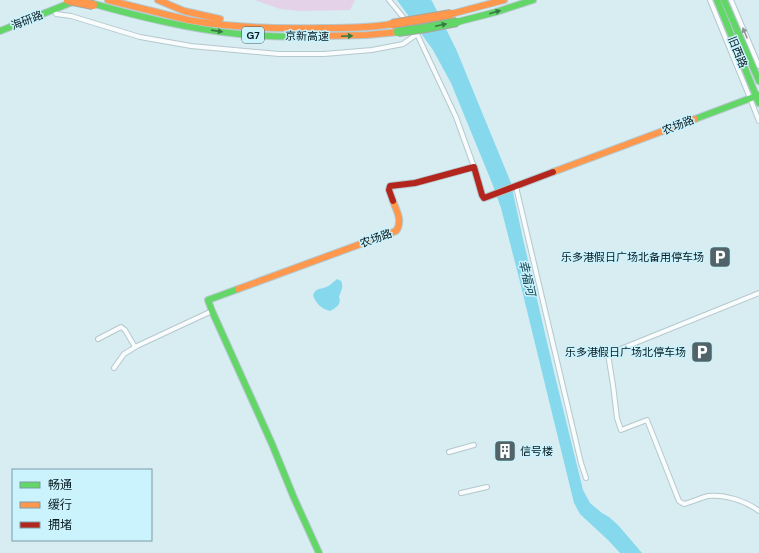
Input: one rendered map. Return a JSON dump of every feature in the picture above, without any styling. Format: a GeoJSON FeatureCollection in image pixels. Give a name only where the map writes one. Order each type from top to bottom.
{"type":"FeatureCollection","features":[{"type":"Feature","properties":{"kind":"main road"},"geometry":{"type":"LineString","coordinates":[[68,0],[94,5]]}},
{"type":"Feature","properties":{"kind":"main road","name":"海研路"},"geometry":{"type":"LineString","coordinates":[[0,31],[77,0]]}},
{"type":"Feature","properties":{"kind":"main road"},"geometry":{"type":"LineString","coordinates":[[81,0],[94,5]]}},
{"type":"Feature","properties":{"kind":"main road","name":"京新高速"},"geometry":{"type":"LineString","coordinates":[[108,0],[152,12],[201,22],[292,29],[346,28],[392,24],[451,14],[504,0]]}},
{"type":"Feature","properties":{"kind":"main road"},"geometry":{"type":"LineString","coordinates":[[158,0],[184,11],[209,17],[225,20],[273,24],[292,29]]}},
{"type":"Feature","properties":{"kind":"main road","name":"京新高速"},"geometry":{"type":"LineString","coordinates":[[94,5],[198,28],[241,34],[344,36],[398,32],[426,28],[496,12],[533,0]]}},
{"type":"Feature","properties":{"kind":"main road","name":"旧西路"},"geometry":{"type":"LineString","coordinates":[[717,0],[756,98]]}},
{"type":"Feature","properties":{"kind":"main road","name":"旧西路"},"geometry":{"type":"LineString","coordinates":[[724,0],[759,81]]}},
{"type":"Feature","properties":{"kind":"main road","name":"农场路"},"geometry":{"type":"LineString","coordinates":[[212,311],[208,300],[396,231],[400,221],[389,190],[390,186],[415,182],[474,167],[484,198],[756,98]]}},
{"type":"Feature","properties":{"kind":"main road"},"geometry":{"type":"LineString","coordinates":[[212,311],[319,553]]}},
{"type":"Feature","properties":{"kind":"street"},"geometry":{"type":"LineString","coordinates":[[389,0],[417,34],[456,117],[474,167]]}},
{"type":"Feature","properties":{"kind":"street"},"geometry":{"type":"LineString","coordinates":[[710,0],[756,98],[759,121]]}},
{"type":"Feature","properties":{"kind":"street"},"geometry":{"type":"LineString","coordinates":[[731,0],[759,66]]}},
{"type":"Feature","properties":{"kind":"street"},"geometry":{"type":"LineString","coordinates":[[54,10],[56,14],[72,16],[140,37],[191,46],[279,54],[324,54],[372,50],[403,44],[417,34]]}},
{"type":"Feature","properties":{"kind":"street"},"geometry":{"type":"LineString","coordinates":[[516,186],[586,478]]}},
{"type":"Feature","properties":{"kind":"street"},"geometry":{"type":"LineString","coordinates":[[759,293],[608,354],[617,418],[621,430],[647,420],[680,501],[684,504],[709,496],[726,497],[747,504],[759,511]]}},
{"type":"Feature","properties":{"kind":"street"},"geometry":{"type":"LineString","coordinates":[[114,368],[124,354],[135,347],[212,311]]}},
{"type":"Feature","properties":{"kind":"street"},"geometry":{"type":"LineString","coordinates":[[98,339],[121,327],[125,330],[135,347]]}},
{"type":"Feature","properties":{"kind":"street"},"geometry":{"type":"LineString","coordinates":[[449,452],[474,445]]}},
{"type":"Feature","properties":{"kind":"street"},"geometry":{"type":"LineString","coordinates":[[461,493],[487,487]]}},
{"type":"Feature","properties":{"kind":"shaded area"},"geometry":{"type":"Polygon","coordinates":[[[255,0],[355,0],[350,10],[301,11],[280,9],[255,0]]]}},
{"type":"Feature","properties":{"kind":"water","name":"幸福河"},"geometry":{"type":"Polygon","coordinates":[[[397,0],[431,0],[456,49],[511,183],[554,372],[583,490],[590,503],[618,525],[642,553],[620,553],[580,514],[574,503],[501,208],[451,83],[433,50],[397,0]]]}},
{"type":"Feature","properties":{"kind":"water"},"geometry":{"type":"Polygon","coordinates":[[[337,279],[341,281],[342,285],[339,297],[340,302],[330,311],[320,306],[313,295],[317,290],[329,286],[337,279]]]}},
{"type":"Feature","properties":{"kind":"traffic: fast"},"geometry":{"type":"LineString","coordinates":[[457,22],[496,12],[533,0]]}},
{"type":"Feature","properties":{"kind":"traffic: fast"},"geometry":{"type":"LineString","coordinates":[[717,0],[759,103]]}},
{"type":"Feature","properties":{"kind":"traffic: fast"},"geometry":{"type":"LineString","coordinates":[[724,0],[759,81]]}},
{"type":"Feature","properties":{"kind":"traffic: fast"},"geometry":{"type":"LineString","coordinates":[[0,31],[75,1]]}},
{"type":"Feature","properties":{"kind":"traffic: fast"},"geometry":{"type":"LineString","coordinates":[[87,2],[163,21],[220,32],[292,37],[325,36]]}},
{"type":"Feature","properties":{"kind":"traffic: fast"},"geometry":{"type":"LineString","coordinates":[[398,32],[457,22]]}},
{"type":"Feature","properties":{"kind":"traffic: fast"},"geometry":{"type":"LineString","coordinates":[[695,119],[759,95]]}},
{"type":"Feature","properties":{"kind":"traffic: fast"},"geometry":{"type":"LineString","coordinates":[[238,289],[208,300],[319,553]]}},
{"type":"Feature","properties":{"kind":"traffic: slow"},"geometry":{"type":"LineString","coordinates":[[68,0],[93,5]]}},
{"type":"Feature","properties":{"kind":"traffic: slow"},"geometry":{"type":"LineString","coordinates":[[108,0],[188,20],[238,26],[340,28],[392,24]]}},
{"type":"Feature","properties":{"kind":"traffic: slow"},"geometry":{"type":"LineString","coordinates":[[158,0],[184,11],[220,19]]}},
{"type":"Feature","properties":{"kind":"traffic: slow"},"geometry":{"type":"LineString","coordinates":[[451,14],[504,0]]}},
{"type":"Feature","properties":{"kind":"traffic: slow"},"geometry":{"type":"LineString","coordinates":[[392,24],[451,14]]}},
{"type":"Feature","properties":{"kind":"traffic: slow"},"geometry":{"type":"LineString","coordinates":[[325,36],[367,35],[398,32]]}},
{"type":"Feature","properties":{"kind":"traffic: slow"},"geometry":{"type":"LineString","coordinates":[[553,172],[695,119]]}},
{"type":"Feature","properties":{"kind":"traffic: slow"},"geometry":{"type":"LineString","coordinates":[[238,289],[396,231],[399,220],[393,201]]}},
{"type":"Feature","properties":{"kind":"traffic: jam"},"geometry":{"type":"LineString","coordinates":[[393,201],[389,190],[390,186],[415,183],[474,167],[484,198],[553,172]]}},
{"type":"Feature","properties":{"kind":"place","name":"乐多港假日广场北备用停车场"},"geometry":{"type":"Point","coordinates":[720,257]}},
{"type":"Feature","properties":{"kind":"place","name":"乐多港假日广场北停车场"},"geometry":{"type":"Point","coordinates":[702,352]}},
{"type":"Feature","properties":{"kind":"place","name":"信号楼"},"geometry":{"type":"Point","coordinates":[505,451]}}]}
